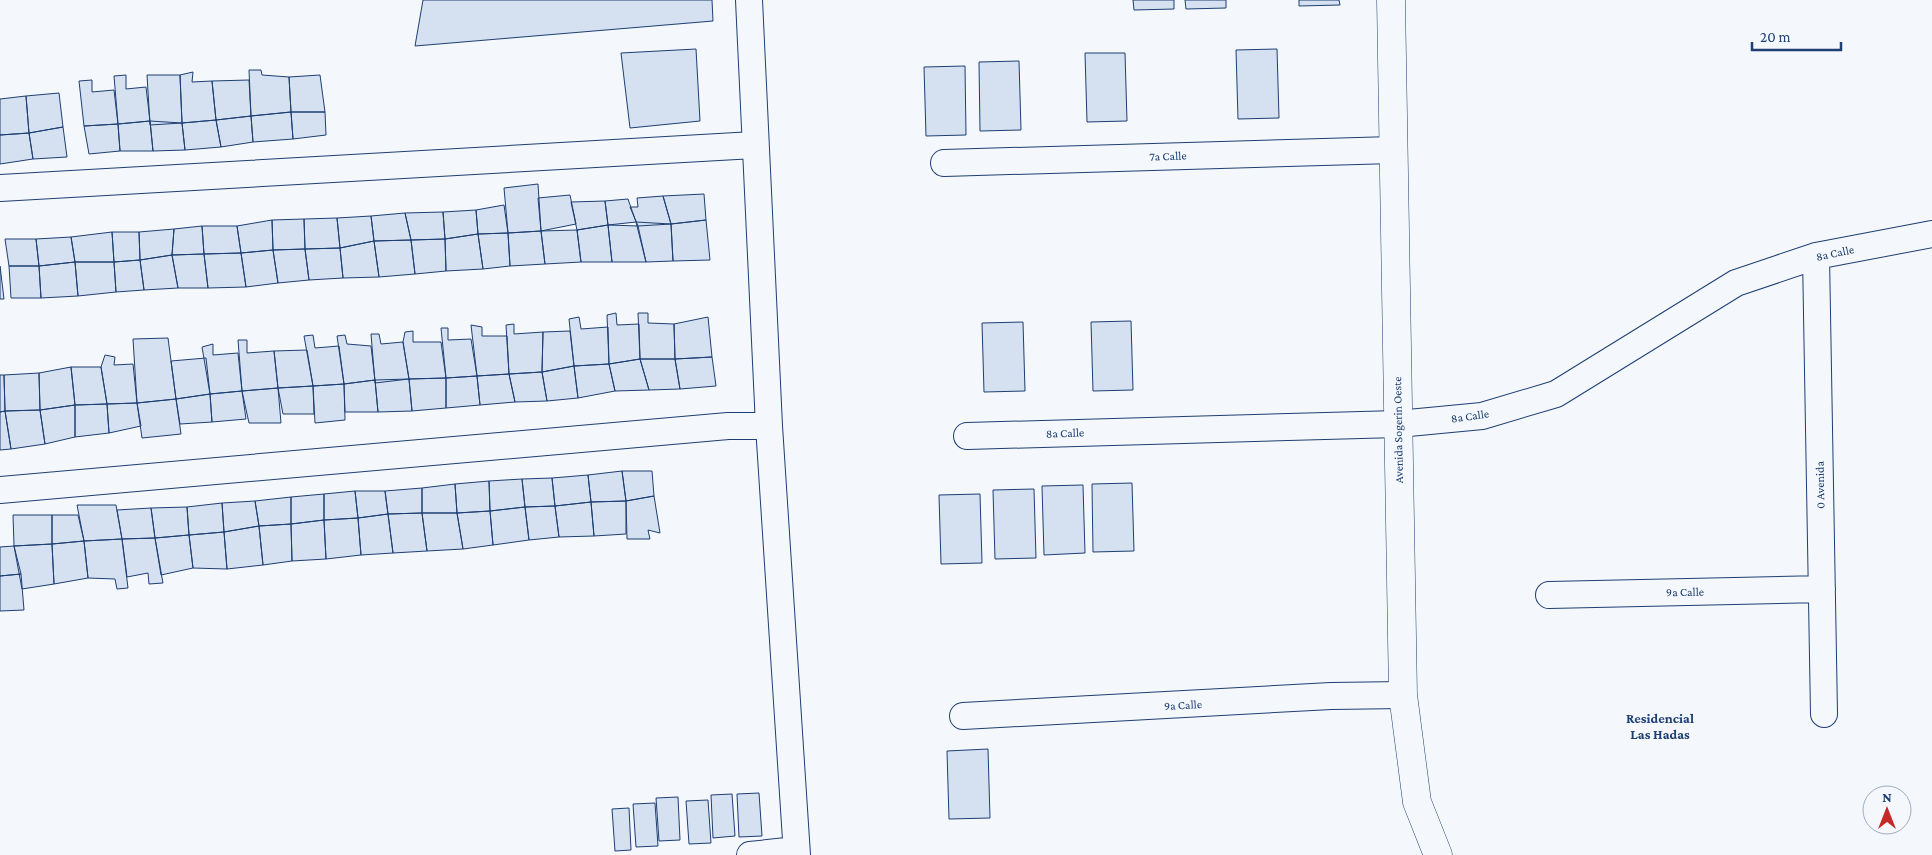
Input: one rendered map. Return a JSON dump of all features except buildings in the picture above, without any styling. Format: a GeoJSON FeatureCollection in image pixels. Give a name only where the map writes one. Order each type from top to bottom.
{"type":"FeatureCollection","features":[{"type":"Feature","properties":{"kind":"street"},"geometry":{"type":"LineString","coordinates":[[749,0],[754,145],[769,426],[796,852],[750,855]]}},
{"type":"Feature","properties":{"kind":"street","name":"Avenida Sogerin Oeste"},"geometry":{"type":"LineString","coordinates":[[1391,0],[1402,696],[1417,802],[1438,855]]}},
{"type":"Feature","properties":{"kind":"street"},"geometry":{"type":"LineString","coordinates":[[0,188],[754,145]]}},
{"type":"Feature","properties":{"kind":"street","name":"7a Calle"},"geometry":{"type":"LineString","coordinates":[[944,163],[1393,150]]}},
{"type":"Feature","properties":{"kind":"street","name":"8a Calle"},"geometry":{"type":"LineString","coordinates":[[967,436],[1398,424],[1482,416],[1556,394],[1736,283],[1816,256],[1932,234]]}},
{"type":"Feature","properties":{"kind":"street","name":"0 Avenida"},"geometry":{"type":"LineString","coordinates":[[1816,256],[1824,714]]}},
{"type":"Feature","properties":{"kind":"street"},"geometry":{"type":"LineString","coordinates":[[0,490],[728,426],[769,426]]}},
{"type":"Feature","properties":{"kind":"street","name":"9a Calle"},"geometry":{"type":"LineString","coordinates":[[1549,595],[1822,588]]}},
{"type":"Feature","properties":{"kind":"street","name":"9a Calle"},"geometry":{"type":"LineString","coordinates":[[963,716],[1331,696],[1402,696]]}},
{"type":"Feature","properties":{"kind":"district","name":"Residencial Las Hadas"},"geometry":{"type":"Point","coordinates":[1660,726]}}]}
